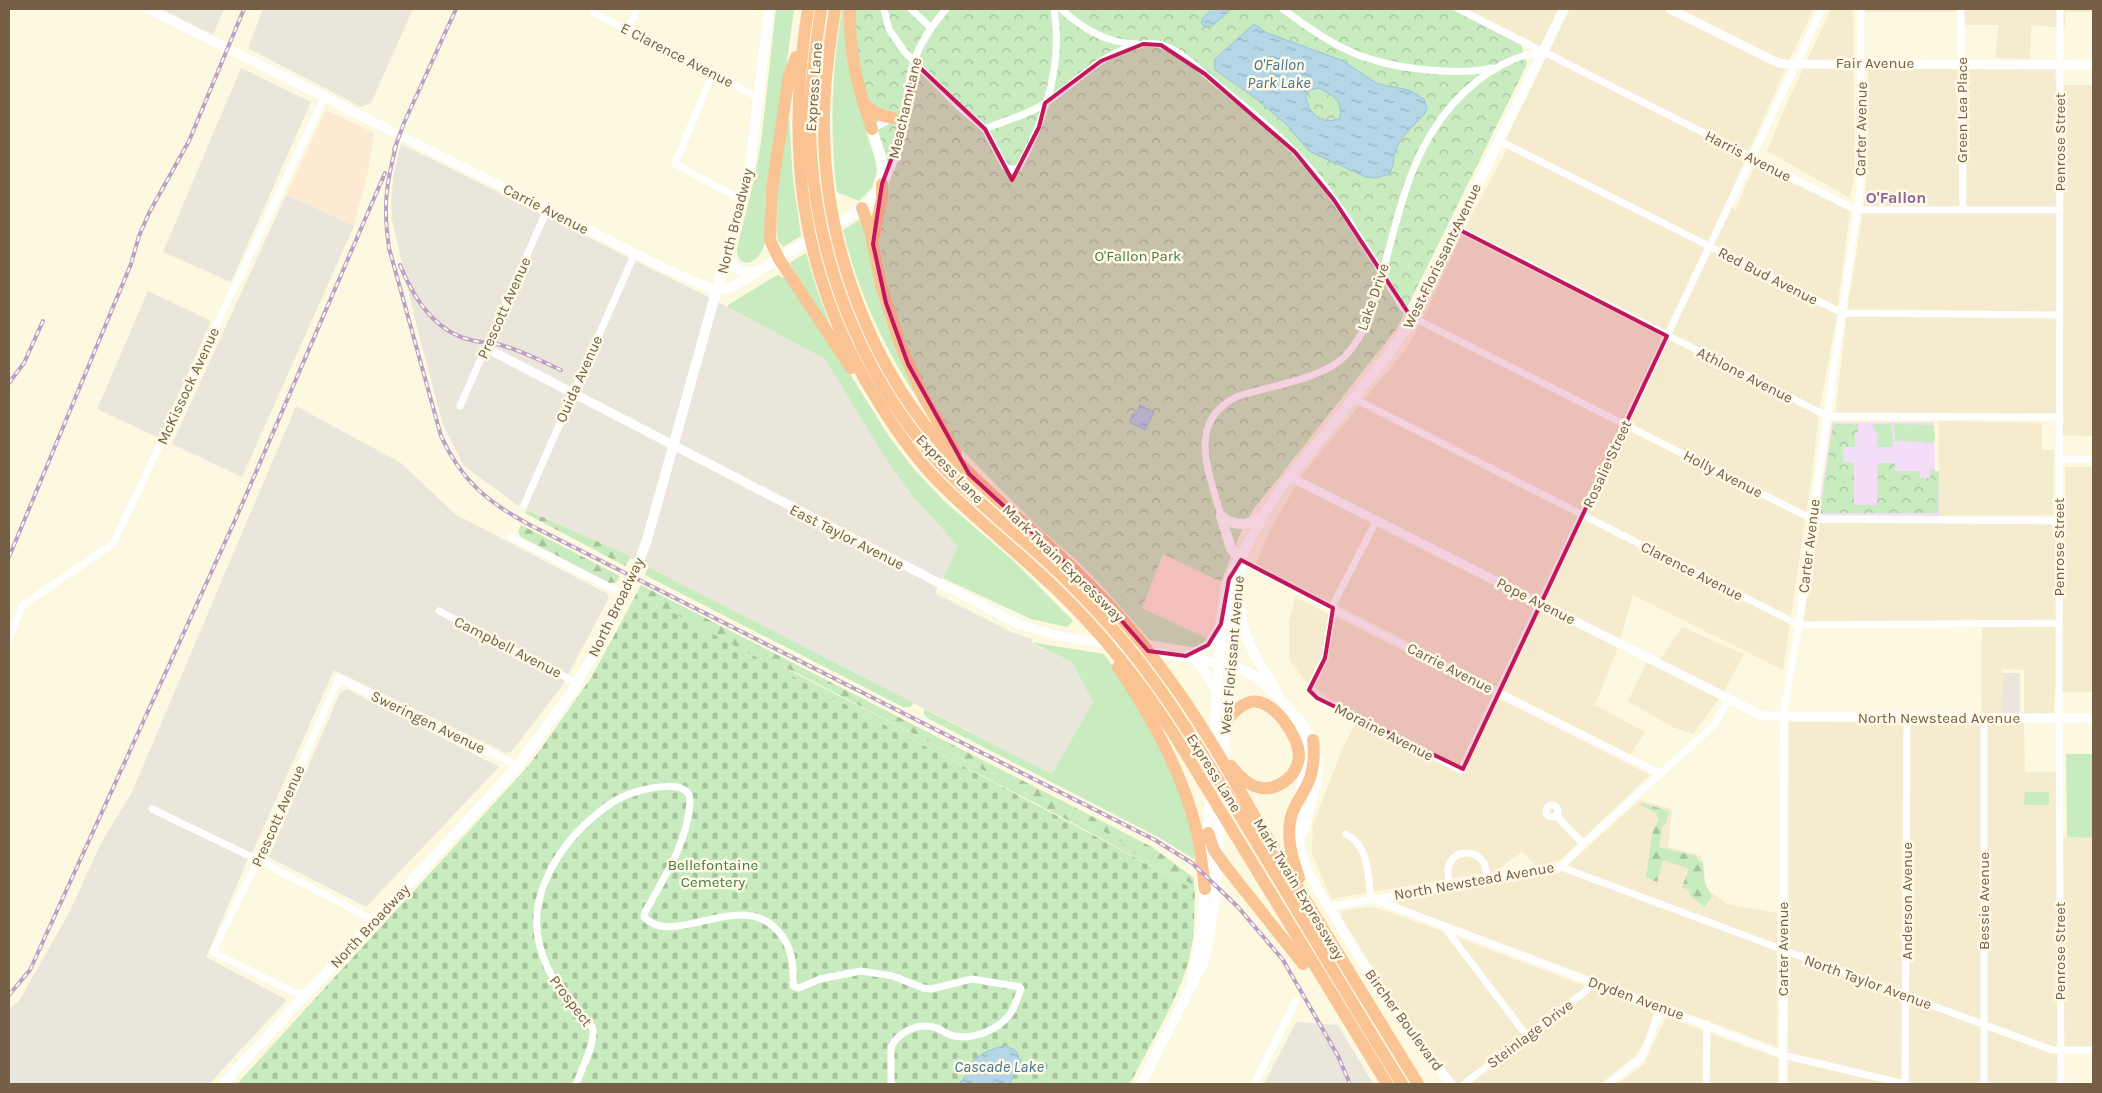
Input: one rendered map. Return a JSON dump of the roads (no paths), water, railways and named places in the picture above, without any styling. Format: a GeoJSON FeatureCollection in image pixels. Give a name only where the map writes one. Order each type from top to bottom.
{"type":"FeatureCollection","features":[{"type":"Feature","properties":{"kind":"highway","name":"Mark Twain Expressway"},"geometry":{"type":"LineString","coordinates":[[808,9],[799,80],[797,123],[800,180],[808,229],[820,277],[840,330],[859,368],[880,405],[904,440],[932,474],[1056,588],[1086,619],[1120,659],[1158,709],[1387,1084]]}},
{"type":"Feature","properties":{"kind":"highway","name":"Express Lane"},"geometry":{"type":"LineString","coordinates":[[821,9],[813,69],[811,112],[811,154],[816,197],[824,242],[835,279],[850,319],[871,364],[900,412],[939,463],[1077,590],[1115,631],[1148,673],[1206,760],[1402,1084]]}},
{"type":"Feature","properties":{"kind":"highway","name":"Mark Twain Expressway"},"geometry":{"type":"LineString","coordinates":[[835,9],[826,69],[824,146],[832,215],[844,263],[863,316],[892,373],[926,426],[969,474],[1077,573],[1122,619],[1168,677],[1208,739],[1418,1084]]}},
{"type":"Feature","properties":{"kind":"highway"},"geometry":{"type":"LineString","coordinates":[[850,9],[850,48],[856,82],[872,129]]}},
{"type":"Feature","properties":{"kind":"highway"},"geometry":{"type":"LineString","coordinates":[[805,28],[789,76],[772,189],[770,240],[779,259],[836,347],[880,405]]}},
{"type":"Feature","properties":{"kind":"highway"},"geometry":{"type":"LineString","coordinates":[[863,102],[882,117],[893,118]]}},
{"type":"Feature","properties":{"kind":"highway"},"geometry":{"type":"LineString","coordinates":[[873,244],[874,229],[882,198],[882,184]]}},
{"type":"Feature","properties":{"kind":"highway"},"geometry":{"type":"LineString","coordinates":[[859,210],[866,217],[886,302],[908,364],[923,396],[969,474]]}},
{"type":"Feature","properties":{"kind":"highway"},"geometry":{"type":"LineString","coordinates":[[1086,619],[1148,715],[1166,750],[1184,791],[1195,824],[1210,894]]}},
{"type":"Feature","properties":{"kind":"highway"},"geometry":{"type":"LineString","coordinates":[[1208,739],[1240,776],[1253,786],[1270,788],[1284,783],[1289,778],[1298,763],[1297,746],[1293,736],[1275,710],[1258,701],[1250,702],[1237,709],[1225,723]]}},
{"type":"Feature","properties":{"kind":"highway"},"geometry":{"type":"LineString","coordinates":[[1308,904],[1293,861],[1289,840],[1292,816],[1313,770],[1315,754],[1313,740]]}},
{"type":"Feature","properties":{"kind":"highway"},"geometry":{"type":"LineString","coordinates":[[1212,833],[1218,855],[1320,986],[1332,996]]}},
{"type":"Feature","properties":{"kind":"main road","name":"North Broadway"},"geometry":{"type":"LineString","coordinates":[[224,1084],[518,766],[577,683],[630,584],[653,520],[748,177],[769,9]]}},
{"type":"Feature","properties":{"kind":"main road","name":"West Florissant Avenue"},"geometry":{"type":"LineString","coordinates":[[1212,833],[1218,662],[1221,624],[1229,579],[1241,560],[1263,516],[1290,477],[1399,341],[1414,318],[1456,228],[1564,9]]}},
{"type":"Feature","properties":{"kind":"main road"},"geometry":{"type":"LineString","coordinates":[[717,290],[732,287],[779,259],[859,210],[877,193],[884,175],[883,164],[872,129]]}},
{"type":"Feature","properties":{"kind":"main road"},"geometry":{"type":"LineString","coordinates":[[727,255],[734,268],[741,272],[753,273]]}},
{"type":"Feature","properties":{"kind":"main road"},"geometry":{"type":"LineString","coordinates":[[1221,516],[1228,521],[1243,525],[1263,516]]}},
{"type":"Feature","properties":{"kind":"main road"},"geometry":{"type":"LineString","coordinates":[[1221,516],[1230,549],[1241,560]]}},
{"type":"Feature","properties":{"kind":"main road","name":"West Florissant Avenue"},"geometry":{"type":"LineString","coordinates":[[1203,866],[1212,833],[1225,723],[1237,583],[1241,560]]}},
{"type":"Feature","properties":{"kind":"main road"},"geometry":{"type":"LineString","coordinates":[[1237,583],[1241,624],[1246,638],[1278,695]]}},
{"type":"Feature","properties":{"kind":"main road","name":"Bircher Boulevard"},"geometry":{"type":"LineString","coordinates":[[1230,665],[1253,674],[1278,695],[1306,727],[1313,740]]}},
{"type":"Feature","properties":{"kind":"main road"},"geometry":{"type":"LineString","coordinates":[[1141,1084],[1191,986],[1210,894],[1216,877],[1218,855]]}},
{"type":"Feature","properties":{"kind":"street","name":"Carrie Avenue"},"geometry":{"type":"LineString","coordinates":[[149,9],[325,96],[547,210],[717,290]]}},
{"type":"Feature","properties":{"kind":"street"},"geometry":{"type":"LineString","coordinates":[[628,30],[637,9]]}},
{"type":"Feature","properties":{"kind":"street"},"geometry":{"type":"LineString","coordinates":[[884,9],[889,29],[897,42],[958,107],[985,129],[1005,167],[1010,170],[1019,167],[1029,149],[1039,127],[1050,92],[1057,53],[1054,9]]}},
{"type":"Feature","properties":{"kind":"street"},"geometry":{"type":"LineString","coordinates":[[911,9],[930,27]]}},
{"type":"Feature","properties":{"kind":"street","name":"Meacham Lane"},"geometry":{"type":"LineString","coordinates":[[882,184],[889,174],[903,128],[914,62],[930,27],[946,9]]}},
{"type":"Feature","properties":{"kind":"street"},"geometry":{"type":"LineString","coordinates":[[1061,9],[1084,27],[1102,37],[1122,43],[1161,44],[1187,60],[1263,122],[1295,152],[1334,200],[1403,308],[1414,318]]}},
{"type":"Feature","properties":{"kind":"street"},"geometry":{"type":"LineString","coordinates":[[1283,9],[1338,46],[1371,61],[1440,72],[1482,70],[1500,66]]}},
{"type":"Feature","properties":{"kind":"street","name":"Harris Avenue"},"geometry":{"type":"LineString","coordinates":[[1459,9],[1856,210],[2060,210]]}},
{"type":"Feature","properties":{"kind":"street","name":"Fair Avenue"},"geometry":{"type":"LineString","coordinates":[[1670,9],[1774,62],[1783,64],[2093,65]]}},
{"type":"Feature","properties":{"kind":"street"},"geometry":{"type":"LineString","coordinates":[[1796,63],[1822,9]]}},
{"type":"Feature","properties":{"kind":"street","name":"Carter Avenue"},"geometry":{"type":"LineString","coordinates":[[1783,1084],[1784,718],[1799,625],[1812,519],[1860,180],[1861,9]]}},
{"type":"Feature","properties":{"kind":"street","name":"Green Lea Place"},"geometry":{"type":"LineString","coordinates":[[1961,9],[1963,210]]}},
{"type":"Feature","properties":{"kind":"street","name":"Penrose Street"},"geometry":{"type":"LineString","coordinates":[[2060,9],[2059,718],[2061,1084]]}},
{"type":"Feature","properties":{"kind":"street","name":"E Clarence Avenue"},"geometry":{"type":"LineString","coordinates":[[594,13],[713,72],[759,98]]}},
{"type":"Feature","properties":{"kind":"street"},"geometry":{"type":"LineString","coordinates":[[985,129],[1007,122],[1045,103],[1087,69],[1122,50],[1142,44]]}},
{"type":"Feature","properties":{"kind":"street","name":"Lake Drive"},"geometry":{"type":"LineString","coordinates":[[1221,516],[1204,445],[1206,430],[1214,415],[1228,401],[1236,397],[1320,372],[1337,364],[1352,349],[1367,323],[1405,193],[1431,134],[1470,88],[1484,76],[1522,56],[1544,51]]}},
{"type":"Feature","properties":{"kind":"street","name":"Rosalie Street"},"geometry":{"type":"LineString","coordinates":[[1461,770],[1796,63]]}},
{"type":"Feature","properties":{"kind":"street"},"geometry":{"type":"LineString","coordinates":[[713,72],[675,164],[742,200]]}},
{"type":"Feature","properties":{"kind":"street","name":"McKissock Avenue"},"geometry":{"type":"LineString","coordinates":[[9,639],[23,605],[113,544],[325,96]]}},
{"type":"Feature","properties":{"kind":"street"},"geometry":{"type":"LineString","coordinates":[[872,129],[905,112]]}},
{"type":"Feature","properties":{"kind":"street","name":"Red Bud Avenue"},"geometry":{"type":"LineString","coordinates":[[1500,141],[1842,313],[2059,315]]}},
{"type":"Feature","properties":{"kind":"street","name":"Prescott Avenue"},"geometry":{"type":"LineString","coordinates":[[460,406],[547,210]]}},
{"type":"Feature","properties":{"kind":"street","name":"Athlone Avenue"},"geometry":{"type":"LineString","coordinates":[[1456,228],[1827,416],[2060,417]]}},
{"type":"Feature","properties":{"kind":"street","name":"Ouida Avenue"},"geometry":{"type":"LineString","coordinates":[[524,506],[635,253]]}},
{"type":"Feature","properties":{"kind":"street","name":"Holly Avenue"},"geometry":{"type":"LineString","coordinates":[[1414,318],[1812,519],[2059,521]]}},
{"type":"Feature","properties":{"kind":"street","name":"East Taylor Avenue"},"geometry":{"type":"LineString","coordinates":[[486,348],[1010,621],[1044,633],[1077,640],[1186,656],[1230,665]]}},
{"type":"Feature","properties":{"kind":"street","name":"Clarence Avenue"},"geometry":{"type":"LineString","coordinates":[[1353,398],[1799,625],[2060,624]]}},
{"type":"Feature","properties":{"kind":"street"},"geometry":{"type":"LineString","coordinates":[[2060,459],[2093,459]]}},
{"type":"Feature","properties":{"kind":"street","name":"Pope Avenue"},"geometry":{"type":"LineString","coordinates":[[1290,477],[1763,716],[1784,718]]}},
{"type":"Feature","properties":{"kind":"street"},"geometry":{"type":"LineString","coordinates":[[1333,608],[1376,520]]}},
{"type":"Feature","properties":{"kind":"street"},"geometry":{"type":"LineString","coordinates":[[511,537],[624,595]]}},
{"type":"Feature","properties":{"kind":"street","name":"Carrie Avenue"},"geometry":{"type":"LineString","coordinates":[[1241,560],[1661,774]]}},
{"type":"Feature","properties":{"kind":"street","name":"Moraine Avenue"},"geometry":{"type":"LineString","coordinates":[[1333,608],[1325,658],[1309,690],[1317,698],[1461,770]]}},
{"type":"Feature","properties":{"kind":"street","name":"Campbell Avenue"},"geometry":{"type":"LineString","coordinates":[[439,611],[577,683]]}},
{"type":"Feature","properties":{"kind":"street"},"geometry":{"type":"LineString","coordinates":[[1216,692],[1206,673],[1186,656],[1208,645],[1221,624]]}},
{"type":"Feature","properties":{"kind":"street","name":"Prescott Avenue"},"geometry":{"type":"LineString","coordinates":[[304,997],[213,952],[258,860],[339,678]]}},
{"type":"Feature","properties":{"kind":"street","name":"Sweringen Avenue"},"geometry":{"type":"LineString","coordinates":[[339,678],[518,766]]}},
{"type":"Feature","properties":{"kind":"street","name":"North Newstead Avenue"},"geometry":{"type":"LineString","coordinates":[[1329,907],[1371,898],[1561,866],[1713,726],[1729,699]]}},
{"type":"Feature","properties":{"kind":"street","name":"Bircher Boulevard"},"geometry":{"type":"LineString","coordinates":[[1287,706],[1308,747],[1308,762],[1300,786],[1298,831],[1301,850],[1310,876],[1383,996],[1451,1084]]}},
{"type":"Feature","properties":{"kind":"street","name":"North Newstead Avenue"},"geometry":{"type":"LineString","coordinates":[[1784,718],[2093,718]]}},
{"type":"Feature","properties":{"kind":"street","name":"Anderson Avenue"},"geometry":{"type":"LineString","coordinates":[[1905,1084],[1907,718]]}},
{"type":"Feature","properties":{"kind":"street","name":"Bessie Avenue"},"geometry":{"type":"LineString","coordinates":[[1984,718],[1984,1084]]}},
{"type":"Feature","properties":{"kind":"street","name":"Bircher Boulevard"},"geometry":{"type":"LineString","coordinates":[[1301,850],[1304,828],[1319,772],[1318,752],[1313,740]]}},
{"type":"Feature","properties":{"kind":"street","name":"Prospect"},"geometry":{"type":"LineString","coordinates":[[576,1084],[591,1043],[593,1030],[590,1023],[558,987],[548,972],[541,953],[537,921],[538,902],[543,887],[551,870],[572,840],[590,819],[609,805],[622,797],[638,792],[655,788],[683,787],[687,790],[690,797],[685,829],[670,867],[645,912],[644,918],[655,924],[669,926],[738,914],[762,918],[774,926],[782,935],[789,948],[794,972],[793,985],[799,988],[826,978],[861,971],[893,976],[916,986],[931,989],[972,978],[1020,986],[1012,1011],[988,1031],[968,1037],[956,1036],[928,1026],[909,1029],[901,1035],[891,1047],[891,1084]]}},
{"type":"Feature","properties":{"kind":"street"},"geometry":{"type":"LineString","coordinates":[[152,809],[258,860],[375,921]]}},
{"type":"Feature","properties":{"kind":"street"},"geometry":{"type":"LineString","coordinates":[[1556,815],[1583,844]]}},
{"type":"Feature","properties":{"kind":"street"},"geometry":{"type":"LineString","coordinates":[[1346,834],[1363,851],[1371,898]]}},
{"type":"Feature","properties":{"kind":"street"},"geometry":{"type":"LineString","coordinates":[[1450,885],[1448,868],[1456,856],[1463,853],[1471,852],[1483,862],[1488,879]]}},
{"type":"Feature","properties":{"kind":"street","name":"North Taylor Avenue"},"geometry":{"type":"LineString","coordinates":[[1561,866],[2052,1050],[2093,1050]]}},
{"type":"Feature","properties":{"kind":"street","name":"Dryden Avenue"},"geometry":{"type":"LineString","coordinates":[[1371,898],[1707,1024],[1783,1055],[1905,1084]]}},
{"type":"Feature","properties":{"kind":"street"},"geometry":{"type":"LineString","coordinates":[[1445,927],[1527,1036]]}},
{"type":"Feature","properties":{"kind":"street","name":"Steinlage Drive"},"geometry":{"type":"LineString","coordinates":[[1464,1084],[1596,983]]}},
{"type":"Feature","properties":{"kind":"street"},"geometry":{"type":"LineString","coordinates":[[1254,1084],[1296,1001]]}},
{"type":"Feature","properties":{"kind":"street"},"geometry":{"type":"LineString","coordinates":[[1608,1084],[1642,1057],[1661,1008]]}},
{"type":"Feature","properties":{"kind":"street"},"geometry":{"type":"LineString","coordinates":[[1706,1084],[1707,1024]]}},
{"type":"Feature","properties":{"kind":"water"},"geometry":{"type":"Polygon","coordinates":[[[1212,9],[1230,10],[1212,26],[1205,27],[1202,24],[1202,19],[1212,9]]]}},
{"type":"Feature","properties":{"kind":"water","name":"O'Fallon Park Lake"},"geometry":{"type":"Polygon","coordinates":[[[1254,24],[1267,33],[1341,60],[1378,84],[1409,90],[1424,99],[1427,109],[1406,133],[1395,150],[1389,174],[1376,178],[1366,177],[1309,151],[1286,124],[1254,97],[1215,70],[1215,59],[1254,24]],[[1318,88],[1310,90],[1306,95],[1309,107],[1321,119],[1339,119],[1341,113],[1339,103],[1318,88]]]}},
{"type":"Feature","properties":{"kind":"water"},"geometry":{"type":"Polygon","coordinates":[[[1140,405],[1154,412],[1145,430],[1129,422],[1133,414],[1136,415],[1140,405]]]}},
{"type":"Feature","properties":{"kind":"water","name":"Cascade Lake"},"geometry":{"type":"Polygon","coordinates":[[[1006,1046],[1015,1050],[1021,1061],[1009,1084],[958,1084],[965,1077],[974,1060],[992,1049],[1006,1046]]]}},
{"type":"Feature","properties":{"kind":"railway"},"geometry":{"type":"LineString","coordinates":[[9,557],[131,264],[139,236],[149,213],[189,141],[244,9]]}},
{"type":"Feature","properties":{"kind":"railway"},"geometry":{"type":"LineString","coordinates":[[394,150],[404,123],[456,9]]}},
{"type":"Feature","properties":{"kind":"railway"},"geometry":{"type":"LineString","coordinates":[[396,146],[386,196],[389,248],[441,436],[457,465],[477,488],[501,508],[530,525],[1155,840],[1192,863],[1238,907],[1283,960],[1338,1056],[1350,1084]]}},
{"type":"Feature","properties":{"kind":"railway"},"geometry":{"type":"LineString","coordinates":[[9,995],[30,970],[237,516],[385,173]]}},
{"type":"Feature","properties":{"kind":"railway"},"geometry":{"type":"LineString","coordinates":[[400,265],[405,277],[427,312],[447,329],[458,336],[471,340],[509,347],[561,370]]}},
{"type":"Feature","properties":{"kind":"railway"},"geometry":{"type":"LineString","coordinates":[[9,383],[24,363],[43,321]]}},
{"type":"Feature","properties":{"kind":"district","name":"O'Fallon"},"geometry":{"type":"Point","coordinates":[1896,197]}},
{"type":"Feature","properties":{"kind":"park label","name":"O'Fallon Park"},"geometry":{"type":"Point","coordinates":[1138,256]}},
{"type":"Feature","properties":{"kind":"park label","name":"Bellefontaine Cemetery"},"geometry":{"type":"Point","coordinates":[713,874]}}]}
